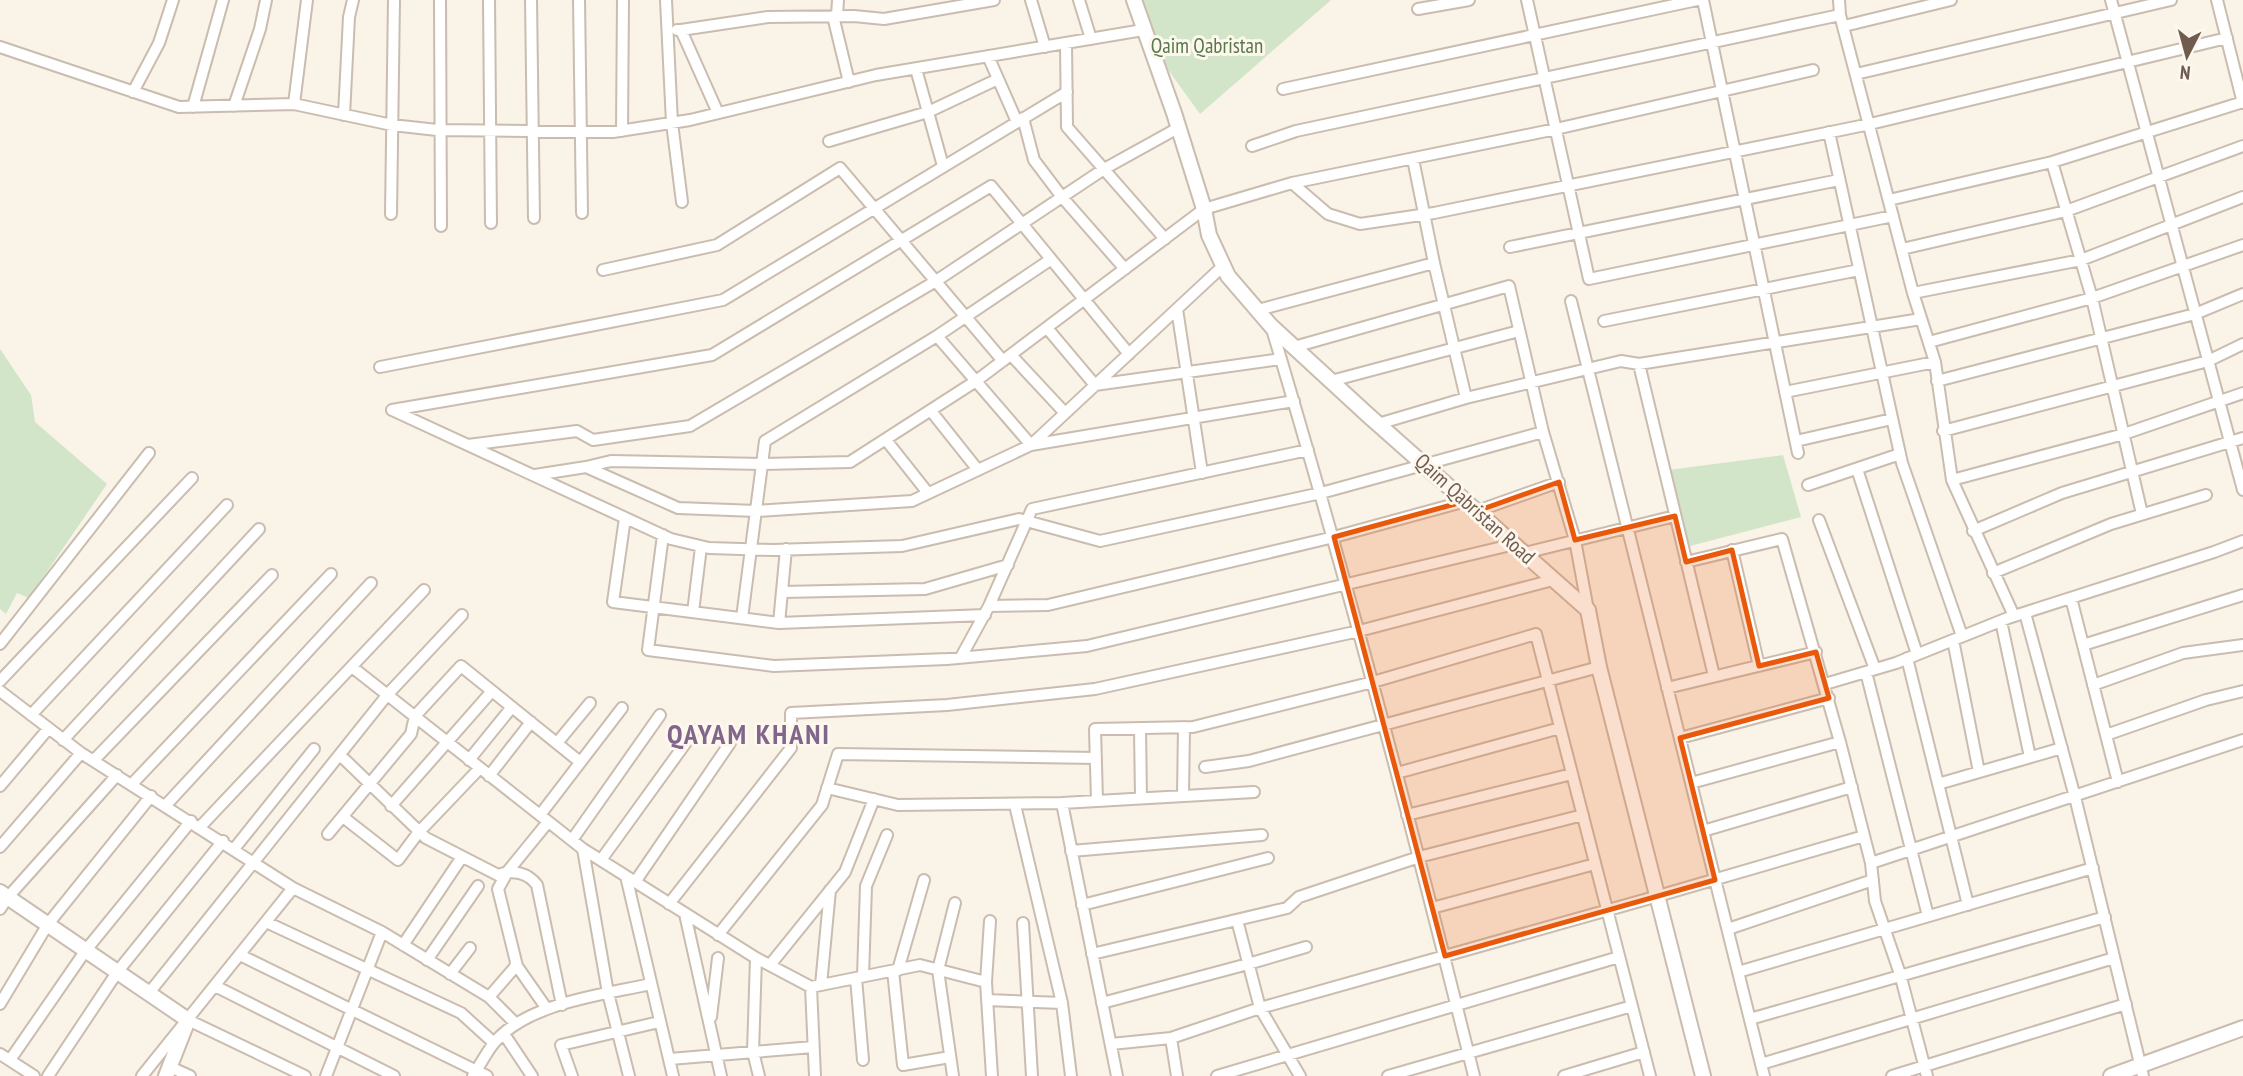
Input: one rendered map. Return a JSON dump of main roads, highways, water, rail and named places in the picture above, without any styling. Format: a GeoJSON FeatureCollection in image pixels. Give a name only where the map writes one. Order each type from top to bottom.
{"type":"FeatureCollection","features":[{"type":"Feature","properties":{"kind":"district","name":"QAYAM KHANI"},"geometry":{"type":"Point","coordinates":[749,734]}},
{"type":"Feature","properties":{"kind":"park label","name":"Qaim Qabristan"},"geometry":{"type":"Point","coordinates":[1207,46]}}]}
